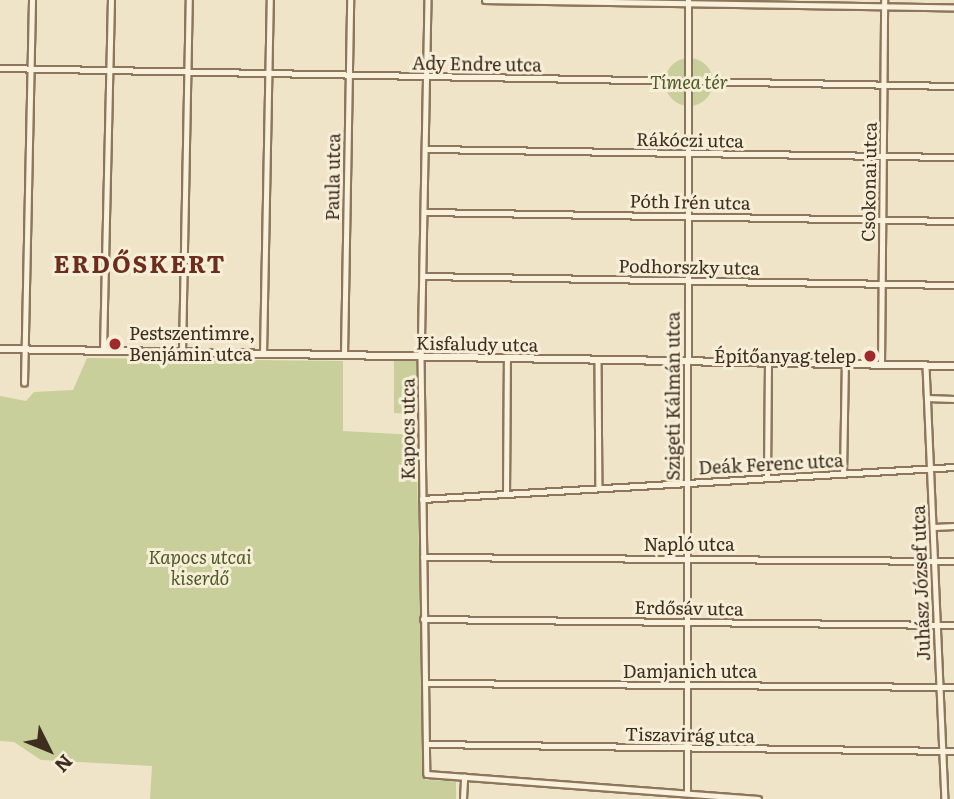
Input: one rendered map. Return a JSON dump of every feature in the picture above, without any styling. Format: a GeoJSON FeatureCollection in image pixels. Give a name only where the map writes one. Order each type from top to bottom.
{"type":"FeatureCollection","features":[{"type":"Feature","properties":{"kind":"street"},"geometry":{"type":"LineString","coordinates":[[24,383],[32,0]]}},
{"type":"Feature","properties":{"kind":"street"},"geometry":{"type":"LineString","coordinates":[[103,351],[111,0]]}},
{"type":"Feature","properties":{"kind":"street"},"geometry":{"type":"LineString","coordinates":[[182,352],[188,0]]}},
{"type":"Feature","properties":{"kind":"street"},"geometry":{"type":"LineString","coordinates":[[263,354],[270,0]]}},
{"type":"Feature","properties":{"kind":"street","name":"Paula utca"},"geometry":{"type":"LineString","coordinates":[[344,355],[349,0]]}},
{"type":"Feature","properties":{"kind":"street","name":"Kapocs utca"},"geometry":{"type":"LineString","coordinates":[[428,0],[421,357],[427,774],[464,777]]}},
{"type":"Feature","properties":{"kind":"street"},"geometry":{"type":"LineString","coordinates":[[485,0],[884,3],[954,7]]}},
{"type":"Feature","properties":{"kind":"street","name":"Szigeti Kálmán utca"},"geometry":{"type":"LineString","coordinates":[[687,792],[686,360],[690,82],[688,2]]}},
{"type":"Feature","properties":{"kind":"street","name":"Csokonai utca"},"geometry":{"type":"LineString","coordinates":[[881,365],[884,3]]}},
{"type":"Feature","properties":{"kind":"street","name":"Ady Endre utca"},"geometry":{"type":"LineString","coordinates":[[0,68],[954,86]]}},
{"type":"Feature","properties":{"kind":"street","name":"Rákóczi utca"},"geometry":{"type":"LineString","coordinates":[[426,149],[954,157]]}},
{"type":"Feature","properties":{"kind":"street","name":"Póth Irén utca"},"geometry":{"type":"LineString","coordinates":[[425,212],[954,221]]}},
{"type":"Feature","properties":{"kind":"street","name":"Podhorszky utca"},"geometry":{"type":"LineString","coordinates":[[423,276],[954,285]]}},
{"type":"Feature","properties":{"kind":"street","name":"Kisfaludy utca"},"geometry":{"type":"LineString","coordinates":[[0,349],[954,366]]}},
{"type":"Feature","properties":{"kind":"street"},"geometry":{"type":"LineString","coordinates":[[506,358],[506,494]]}},
{"type":"Feature","properties":{"kind":"street"},"geometry":{"type":"LineString","coordinates":[[598,360],[599,488]]}},
{"type":"Feature","properties":{"kind":"street"},"geometry":{"type":"LineString","coordinates":[[767,477],[768,363]]}},
{"type":"Feature","properties":{"kind":"street"},"geometry":{"type":"LineString","coordinates":[[843,474],[845,364]]}},
{"type":"Feature","properties":{"kind":"street","name":"Juhász József utca"},"geometry":{"type":"LineString","coordinates":[[926,366],[945,799]]}},
{"type":"Feature","properties":{"kind":"street"},"geometry":{"type":"LineString","coordinates":[[927,398],[954,399]]}},
{"type":"Feature","properties":{"kind":"street","name":"Deák Ferenc utca"},"geometry":{"type":"LineString","coordinates":[[422,499],[954,467]]}},
{"type":"Feature","properties":{"kind":"street"},"geometry":{"type":"LineString","coordinates":[[933,527],[954,526]]}},
{"type":"Feature","properties":{"kind":"street","name":"Napló utca"},"geometry":{"type":"LineString","coordinates":[[423,557],[954,561]]}},
{"type":"Feature","properties":{"kind":"street","name":"Erdősáv utca"},"geometry":{"type":"LineString","coordinates":[[424,619],[954,625]]}},
{"type":"Feature","properties":{"kind":"street","name":"Damjanich utca"},"geometry":{"type":"LineString","coordinates":[[425,682],[954,687]]}},
{"type":"Feature","properties":{"kind":"street","name":"Tiszavirág utca"},"geometry":{"type":"LineString","coordinates":[[427,744],[688,750],[954,751]]}},
{"type":"Feature","properties":{"kind":"street"},"geometry":{"type":"LineString","coordinates":[[463,799],[464,777],[758,799]]}},
{"type":"Feature","properties":{"kind":"street"},"geometry":{"type":"LineString","coordinates":[[652,792],[652,799]]}},
{"type":"Feature","properties":{"kind":"green space","name":"Tímea tér"},"geometry":{"type":"Polygon","coordinates":[[[689,58],[698,59],[706,65],[712,73],[712,91],[706,99],[698,105],[689,106],[680,105],[672,99],[666,91],[665,82],[666,73],[672,65],[680,59],[689,58]]]}},
{"type":"Feature","properties":{"kind":"green space","name":"Kapocs utcai kiserdő"},"geometry":{"type":"Polygon","coordinates":[[[87,358],[343,361],[343,431],[416,435],[425,780],[456,781],[456,799],[150,799],[152,766],[41,760],[14,742],[0,741],[0,396],[26,401],[34,392],[73,390],[87,358]]]}},
{"type":"Feature","properties":{"kind":"green space"},"geometry":{"type":"Polygon","coordinates":[[[394,361],[416,361],[416,414],[394,413],[394,361]]]}},
{"type":"Feature","properties":{"kind":"place","name":"Pestszentimre, Benjámin utca"},"geometry":{"type":"Point","coordinates":[115,344]}},
{"type":"Feature","properties":{"kind":"place","name":"Építőanyag telep"},"geometry":{"type":"Point","coordinates":[870,356]}},
{"type":"Feature","properties":{"kind":"district","name":"ERDŐSKERT"},"geometry":{"type":"Point","coordinates":[140,263]}}]}
